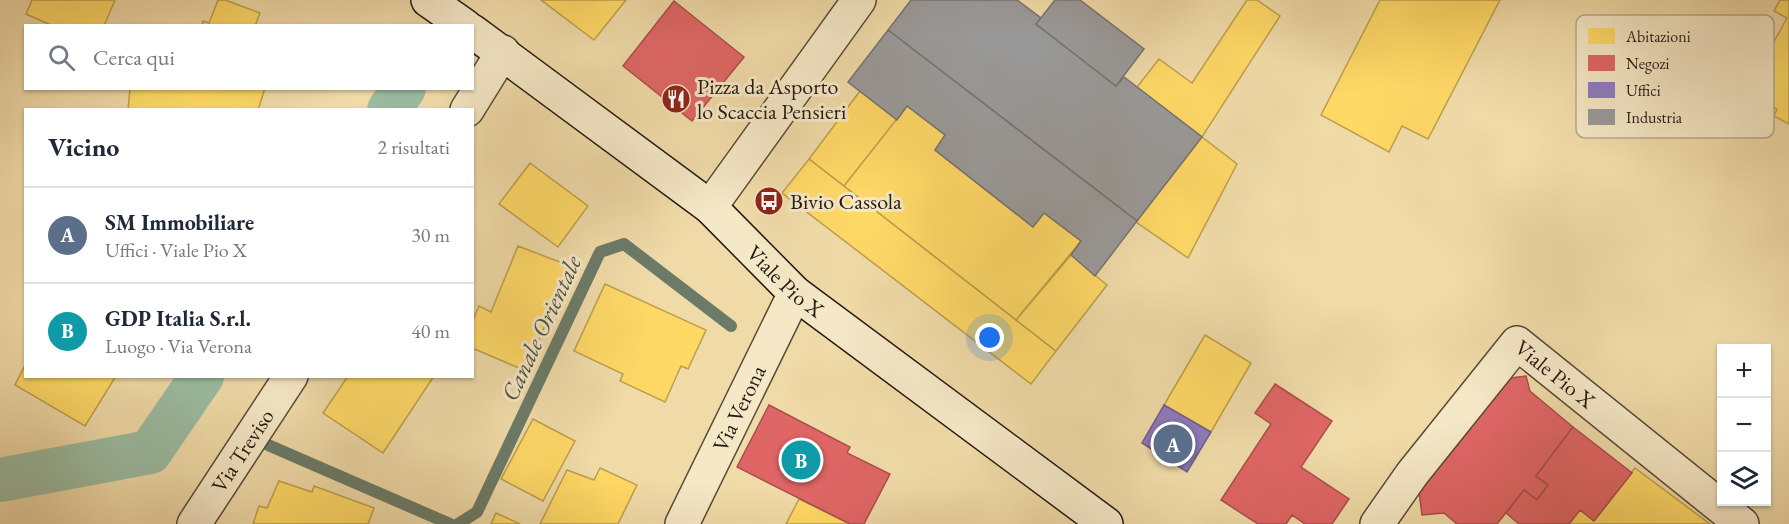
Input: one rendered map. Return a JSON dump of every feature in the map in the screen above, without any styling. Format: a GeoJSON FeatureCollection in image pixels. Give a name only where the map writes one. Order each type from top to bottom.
{"type":"FeatureCollection","features":[{"type":"Feature","properties":{"kind":"street"},"geometry":{"type":"LineString","coordinates":[[428,0],[462,24]]}},
{"type":"Feature","properties":{"kind":"street"},"geometry":{"type":"LineString","coordinates":[[710,207],[858,0]]}},
{"type":"Feature","properties":{"kind":"street","name":"Viale Pio X"},"geometry":{"type":"LineString","coordinates":[[474,32],[710,207],[795,293],[1091,519]]}},
{"type":"Feature","properties":{"kind":"street"},"geometry":{"type":"LineString","coordinates":[[468,108],[503,52]]}},
{"type":"Feature","properties":{"kind":"street","name":"Via Verona"},"geometry":{"type":"LineString","coordinates":[[682,524],[795,293]]}},
{"type":"Feature","properties":{"kind":"street","name":"Viale Pio X"},"geometry":{"type":"LineString","coordinates":[[1377,524],[1412,474],[1516,343],[1742,524]]}},
{"type":"Feature","properties":{"kind":"street","name":"Via Treviso"},"geometry":{"type":"LineString","coordinates":[[194,524],[290,378]]}},
{"type":"Feature","properties":{"kind":"building: Abitazioni"},"geometry":{"type":"Polygon","coordinates":[[[32,0],[115,0],[105,24],[48,24],[26,14],[32,0]]]}},
{"type":"Feature","properties":{"kind":"building: Abitazioni"},"geometry":{"type":"Polygon","coordinates":[[[218,0],[225,0],[260,13],[256,24],[202,24],[203,21],[209,23],[218,0]]]}},
{"type":"Feature","properties":{"kind":"building: Abitazioni"},"geometry":{"type":"Polygon","coordinates":[[[541,0],[626,0],[594,40],[541,0]]]}},
{"type":"Feature","properties":{"kind":"building: Abitazioni"},"geometry":{"type":"Polygon","coordinates":[[[1247,0],[1257,0],[1280,16],[1202,137],[1137,87],[1159,59],[1192,83],[1247,0]]]}},
{"type":"Feature","properties":{"kind":"building: Abitazioni"},"geometry":{"type":"Polygon","coordinates":[[[1380,0],[1500,0],[1428,139],[1402,126],[1389,152],[1321,115],[1380,0]]]}},
{"type":"Feature","properties":{"kind":"building: Abitazioni"},"geometry":{"type":"Polygon","coordinates":[[[1780,0],[1789,0],[1789,124],[1774,116],[1777,109],[1774,107],[1774,42],[1787,18],[1774,11],[1780,0]]]}},
{"type":"Feature","properties":{"kind":"building: Abitazioni"},"geometry":{"type":"Polygon","coordinates":[[[130,90],[264,90],[259,108],[128,108],[130,90]]]}},
{"type":"Feature","properties":{"kind":"building: Abitazioni"},"geometry":{"type":"Polygon","coordinates":[[[860,91],[897,120],[844,186],[809,159],[860,91]]]}},
{"type":"Feature","properties":{"kind":"building: Abitazioni"},"geometry":{"type":"Polygon","coordinates":[[[907,106],[945,135],[935,150],[1033,227],[1044,213],[1081,241],[1016,320],[844,186],[907,106]]]}},
{"type":"Feature","properties":{"kind":"building: Abitazioni"},"geometry":{"type":"Polygon","coordinates":[[[1202,137],[1237,164],[1188,258],[1136,222],[1202,137]]]}},
{"type":"Feature","properties":{"kind":"building: Abitazioni"},"geometry":{"type":"Polygon","coordinates":[[[809,159],[1056,351],[1031,384],[782,193],[809,159]]]}},
{"type":"Feature","properties":{"kind":"building: Abitazioni"},"geometry":{"type":"Polygon","coordinates":[[[530,163],[588,206],[558,247],[499,204],[530,163]]]}},
{"type":"Feature","properties":{"kind":"building: Abitazioni"},"geometry":{"type":"Polygon","coordinates":[[[518,246],[570,266],[526,371],[474,349],[474,317],[479,306],[491,312],[518,246]]]}},
{"type":"Feature","properties":{"kind":"building: Abitazioni"},"geometry":{"type":"Polygon","coordinates":[[[1071,255],[1107,285],[1056,351],[1016,320],[1071,255]]]}},
{"type":"Feature","properties":{"kind":"building: Abitazioni"},"geometry":{"type":"Polygon","coordinates":[[[605,284],[706,330],[688,369],[681,366],[665,402],[620,381],[623,374],[574,351],[605,284]]]}},
{"type":"Feature","properties":{"kind":"building: Abitazioni"},"geometry":{"type":"Polygon","coordinates":[[[1205,335],[1251,363],[1211,432],[1164,405],[1205,335]]]}},
{"type":"Feature","properties":{"kind":"building: Abitazioni"},"geometry":{"type":"Polygon","coordinates":[[[24,367],[24,378],[115,378],[85,426],[15,385],[24,367]]]}},
{"type":"Feature","properties":{"kind":"building: Abitazioni"},"geometry":{"type":"Polygon","coordinates":[[[347,378],[433,378],[383,453],[323,413],[347,378]]]}},
{"type":"Feature","properties":{"kind":"building: Abitazioni"},"geometry":{"type":"Polygon","coordinates":[[[533,419],[575,441],[543,501],[501,479],[533,419]]]}},
{"type":"Feature","properties":{"kind":"building: Abitazioni"},"geometry":{"type":"Polygon","coordinates":[[[600,468],[637,485],[618,524],[540,524],[567,470],[594,480],[600,468]]]}},
{"type":"Feature","properties":{"kind":"building: Abitazioni"},"geometry":{"type":"Polygon","coordinates":[[[1635,468],[1710,524],[1569,524],[1580,510],[1594,521],[1635,468]]]}},
{"type":"Feature","properties":{"kind":"building: Abitazioni"},"geometry":{"type":"Polygon","coordinates":[[[279,481],[312,492],[314,486],[374,508],[368,524],[253,524],[259,506],[267,508],[279,481]]]}},
{"type":"Feature","properties":{"kind":"building: Abitazioni"},"geometry":{"type":"Polygon","coordinates":[[[799,499],[850,524],[786,524],[799,499]]]}},
{"type":"Feature","properties":{"kind":"building: Abitazioni"},"geometry":{"type":"Polygon","coordinates":[[[496,513],[520,524],[491,524],[496,513]]]}},
{"type":"Feature","properties":{"kind":"building: Negozi"},"geometry":{"type":"Polygon","coordinates":[[[674,1],[744,57],[692,121],[623,66],[674,1]]]}},
{"type":"Feature","properties":{"kind":"building: Negozi"},"geometry":{"type":"Polygon","coordinates":[[[1526,376],[1530,391],[1573,427],[1536,476],[1548,485],[1537,500],[1524,490],[1497,524],[1457,524],[1444,513],[1422,515],[1419,492],[1511,378],[1526,376]]]}},
{"type":"Feature","properties":{"kind":"building: Negozi"},"geometry":{"type":"Polygon","coordinates":[[[1275,384],[1332,421],[1301,467],[1349,499],[1332,524],[1305,524],[1292,515],[1286,524],[1258,524],[1221,500],[1271,424],[1255,413],[1275,384]]]}},
{"type":"Feature","properties":{"kind":"building: Negozi"},"geometry":{"type":"Polygon","coordinates":[[[769,405],[850,447],[847,453],[890,474],[864,524],[850,524],[737,467],[769,405]]]}},
{"type":"Feature","properties":{"kind":"building: Negozi"},"geometry":{"type":"Polygon","coordinates":[[[1573,427],[1632,473],[1594,521],[1580,510],[1569,524],[1519,524],[1506,513],[1524,490],[1537,500],[1548,485],[1536,476],[1573,427]]]}},
{"type":"Feature","properties":{"kind":"building: Uffici"},"geometry":{"type":"Polygon","coordinates":[[[1164,405],[1211,432],[1187,472],[1142,443],[1164,405]]]}},
{"type":"Feature","properties":{"kind":"building: Industria"},"geometry":{"type":"Polygon","coordinates":[[[911,0],[1017,0],[1041,18],[1036,24],[1116,86],[1124,77],[1202,137],[1137,221],[888,30],[911,0]]]}},
{"type":"Feature","properties":{"kind":"building: Industria"},"geometry":{"type":"Polygon","coordinates":[[[1055,0],[1080,0],[1144,49],[1116,86],[1036,24],[1055,0]]]}},
{"type":"Feature","properties":{"kind":"building: Industria"},"geometry":{"type":"Polygon","coordinates":[[[888,30],[1137,221],[1095,276],[1071,255],[1081,241],[1044,213],[1033,227],[935,150],[945,135],[907,106],[897,120],[848,82],[888,30]]]}},
{"type":"Feature","properties":{"kind":"waterway"},"geometry":{"type":"LineString","coordinates":[[390,108],[403,90]]}},
{"type":"Feature","properties":{"kind":"waterway","name":"Canale Orientale"},"geometry":{"type":"LineString","coordinates":[[458,524],[477,512],[600,252],[624,244],[731,326]]}},
{"type":"Feature","properties":{"kind":"waterway"},"geometry":{"type":"LineString","coordinates":[[0,480],[150,452],[201,378]]}},
{"type":"Feature","properties":{"kind":"waterway","name":"Canale Orientale"},"geometry":{"type":"LineString","coordinates":[[268,445],[450,524]]}},
{"type":"Feature","properties":{"kind":"place","name":"Pizza da Asporto lo Scaccia Pensieri"},"geometry":{"type":"Point","coordinates":[676,99]}},
{"type":"Feature","properties":{"kind":"place","name":"Bivio Cassola"},"geometry":{"type":"Point","coordinates":[769,201]}},
{"type":"Feature","properties":{"kind":"place","name":"SM Immobiliare"},"geometry":{"type":"Point","coordinates":[1173,444]}},
{"type":"Feature","properties":{"kind":"place","name":"GDP Italia S.r.l."},"geometry":{"type":"Point","coordinates":[801,460]}}]}
